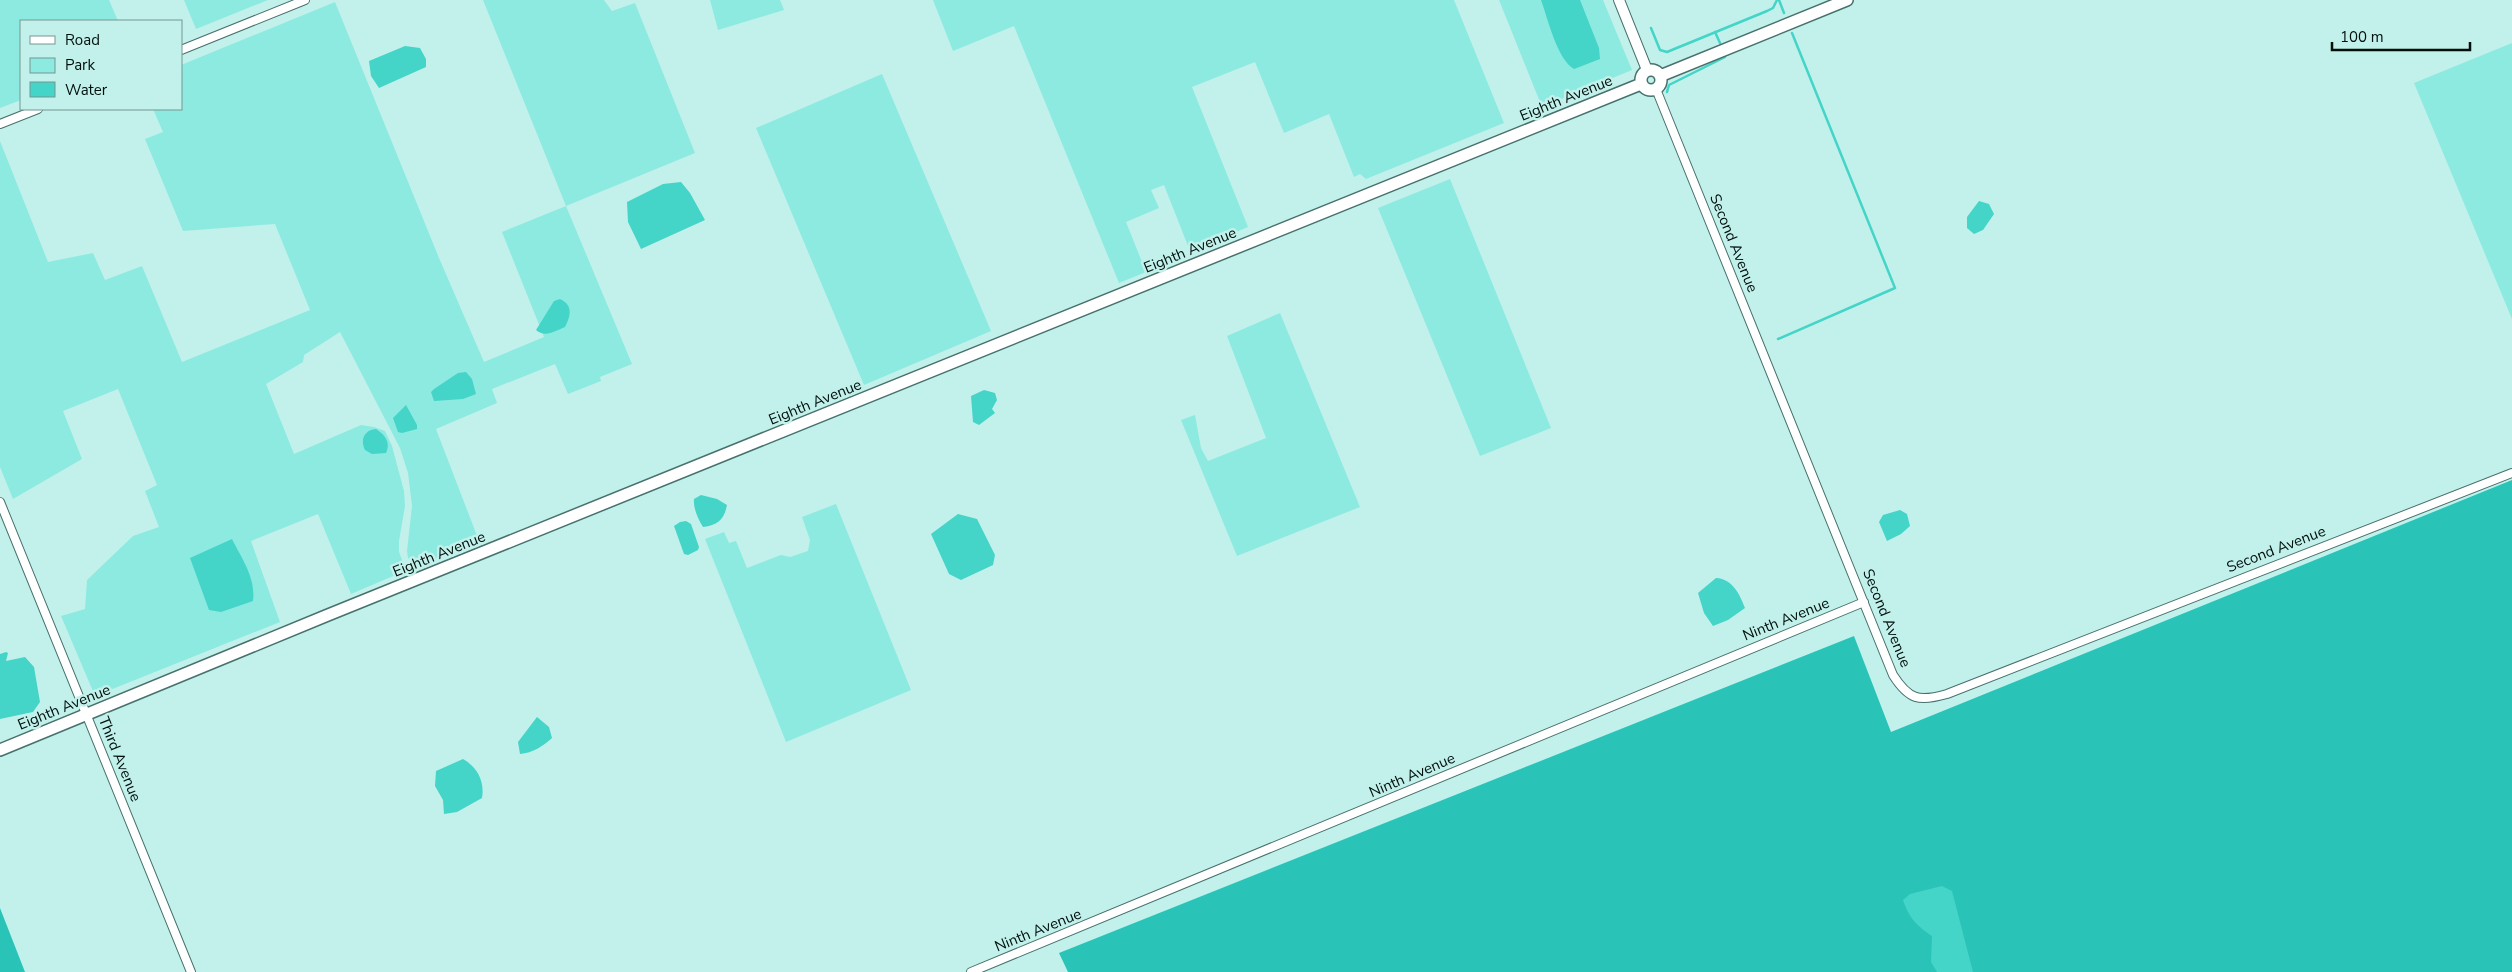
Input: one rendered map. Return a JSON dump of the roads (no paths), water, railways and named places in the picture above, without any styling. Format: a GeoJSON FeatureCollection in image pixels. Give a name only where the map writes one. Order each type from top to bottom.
{"type":"FeatureCollection","features":[{"type":"Feature","properties":{"kind":"main road"},"geometry":{"type":"LineString","coordinates":[[1660,76],[1847,0]]}},
{"type":"Feature","properties":{"kind":"main road"},"geometry":{"type":"LineString","coordinates":[[1647,70],[1654,70],[1660,76],[1660,84],[1656,89],[1649,90],[1642,84],[1641,78],[1647,70]]}},
{"type":"Feature","properties":{"kind":"main road","name":"Eighth Avenue"},"geometry":{"type":"LineString","coordinates":[[0,750],[1642,84]]}},
{"type":"Feature","properties":{"kind":"street"},"geometry":{"type":"LineString","coordinates":[[182,50],[305,0]]}},
{"type":"Feature","properties":{"kind":"street"},"geometry":{"type":"LineString","coordinates":[[1619,0],[1647,70]]}},
{"type":"Feature","properties":{"kind":"street","name":"Second Avenue"},"geometry":{"type":"LineString","coordinates":[[1656,89],[1893,675],[1902,690],[1912,696],[1926,700],[1947,694],[2512,473]]}},
{"type":"Feature","properties":{"kind":"street"},"geometry":{"type":"LineString","coordinates":[[0,124],[35,110]]}},
{"type":"Feature","properties":{"kind":"street","name":"Third Avenue"},"geometry":{"type":"LineString","coordinates":[[0,502],[191,972]]}},
{"type":"Feature","properties":{"kind":"street","name":"Ninth Avenue"},"geometry":{"type":"LineString","coordinates":[[971,972],[1864,602]]}},
{"type":"Feature","properties":{"kind":"water"},"geometry":{"type":"Polygon","coordinates":[[[1541,0],[1580,0],[1599,48],[1600,59],[1574,69],[1568,64],[1558,48],[1541,0]]]}},
{"type":"Feature","properties":{"kind":"water"},"geometry":{"type":"Polygon","coordinates":[[[405,46],[420,48],[426,59],[426,67],[379,88],[371,76],[369,61],[405,46]]]}},
{"type":"Feature","properties":{"kind":"water"},"geometry":{"type":"Polygon","coordinates":[[[681,182],[690,193],[705,220],[641,249],[628,222],[627,202],[663,184],[681,182]]]}},
{"type":"Feature","properties":{"kind":"water"},"geometry":{"type":"Polygon","coordinates":[[[1979,201],[1989,204],[1994,214],[1983,230],[1974,234],[1967,228],[1967,217],[1979,201]]]}},
{"type":"Feature","properties":{"kind":"water"},"geometry":{"type":"Polygon","coordinates":[[[560,299],[567,304],[570,311],[565,327],[546,334],[536,330],[554,301],[560,299]]]}},
{"type":"Feature","properties":{"kind":"water"},"geometry":{"type":"Polygon","coordinates":[[[466,372],[472,379],[476,394],[463,399],[434,401],[431,392],[434,389],[458,373],[466,372]]]}},
{"type":"Feature","properties":{"kind":"water"},"geometry":{"type":"Polygon","coordinates":[[[984,390],[995,393],[997,400],[992,409],[995,413],[979,425],[973,422],[971,396],[984,390]]]}},
{"type":"Feature","properties":{"kind":"water"},"geometry":{"type":"Polygon","coordinates":[[[406,405],[417,425],[417,429],[402,433],[398,432],[393,418],[406,405]]]}},
{"type":"Feature","properties":{"kind":"water"},"geometry":{"type":"Polygon","coordinates":[[[376,429],[386,439],[388,445],[386,453],[372,454],[365,450],[364,436],[369,431],[376,429]]]}},
{"type":"Feature","properties":{"kind":"water"},"geometry":{"type":"Polygon","coordinates":[[[701,495],[717,499],[727,505],[720,521],[713,525],[703,527],[699,521],[694,506],[694,499],[701,495]]]}},
{"type":"Feature","properties":{"kind":"water"},"geometry":{"type":"Polygon","coordinates":[[[1900,510],[1907,514],[1910,526],[1901,534],[1887,541],[1879,522],[1883,515],[1900,510]]]}},
{"type":"Feature","properties":{"kind":"water"},"geometry":{"type":"Polygon","coordinates":[[[958,514],[977,519],[995,555],[993,565],[961,580],[949,574],[931,534],[958,514]]]}},
{"type":"Feature","properties":{"kind":"water"},"geometry":{"type":"Polygon","coordinates":[[[686,521],[691,524],[699,547],[698,550],[688,555],[684,554],[674,526],[686,521]]]}},
{"type":"Feature","properties":{"kind":"water"},"geometry":{"type":"Polygon","coordinates":[[[232,539],[250,577],[253,601],[221,612],[209,610],[190,558],[232,539]]]}},
{"type":"Feature","properties":{"kind":"water"},"geometry":{"type":"Polygon","coordinates":[[[1716,578],[1727,581],[1735,588],[1745,608],[1728,620],[1713,626],[1704,613],[1698,593],[1716,578]]]}},
{"type":"Feature","properties":{"kind":"water"},"geometry":{"type":"Polygon","coordinates":[[[8,653],[6,661],[25,657],[34,667],[40,702],[33,712],[0,719],[0,654],[8,653]]]}},
{"type":"Feature","properties":{"kind":"water"},"geometry":{"type":"Polygon","coordinates":[[[537,717],[549,727],[552,738],[537,749],[520,754],[518,742],[537,717]]]}},
{"type":"Feature","properties":{"kind":"water"},"geometry":{"type":"Polygon","coordinates":[[[463,759],[479,775],[483,792],[482,798],[457,812],[444,814],[443,800],[435,786],[436,771],[463,759]]]}},
{"type":"Feature","properties":{"kind":"water"},"geometry":{"type":"Polygon","coordinates":[[[1942,886],[1952,891],[1973,972],[1937,972],[1931,962],[1932,936],[1914,921],[1903,900],[1910,894],[1942,886]]]}},
{"type":"Feature","properties":{"kind":"waterway"},"geometry":{"type":"LineString","coordinates":[[1651,28],[1660,50],[1667,52],[1767,11],[1773,8],[1777,0]]}},
{"type":"Feature","properties":{"kind":"waterway"},"geometry":{"type":"LineString","coordinates":[[1779,0],[1784,13]]}},
{"type":"Feature","properties":{"kind":"waterway"},"geometry":{"type":"LineString","coordinates":[[1715,32],[1720,43]]}},
{"type":"Feature","properties":{"kind":"waterway"},"geometry":{"type":"LineString","coordinates":[[1778,339],[1895,288],[1792,33]]}},
{"type":"Feature","properties":{"kind":"waterway"},"geometry":{"type":"LineString","coordinates":[[1667,92],[1669,85],[1725,57]]}}]}
